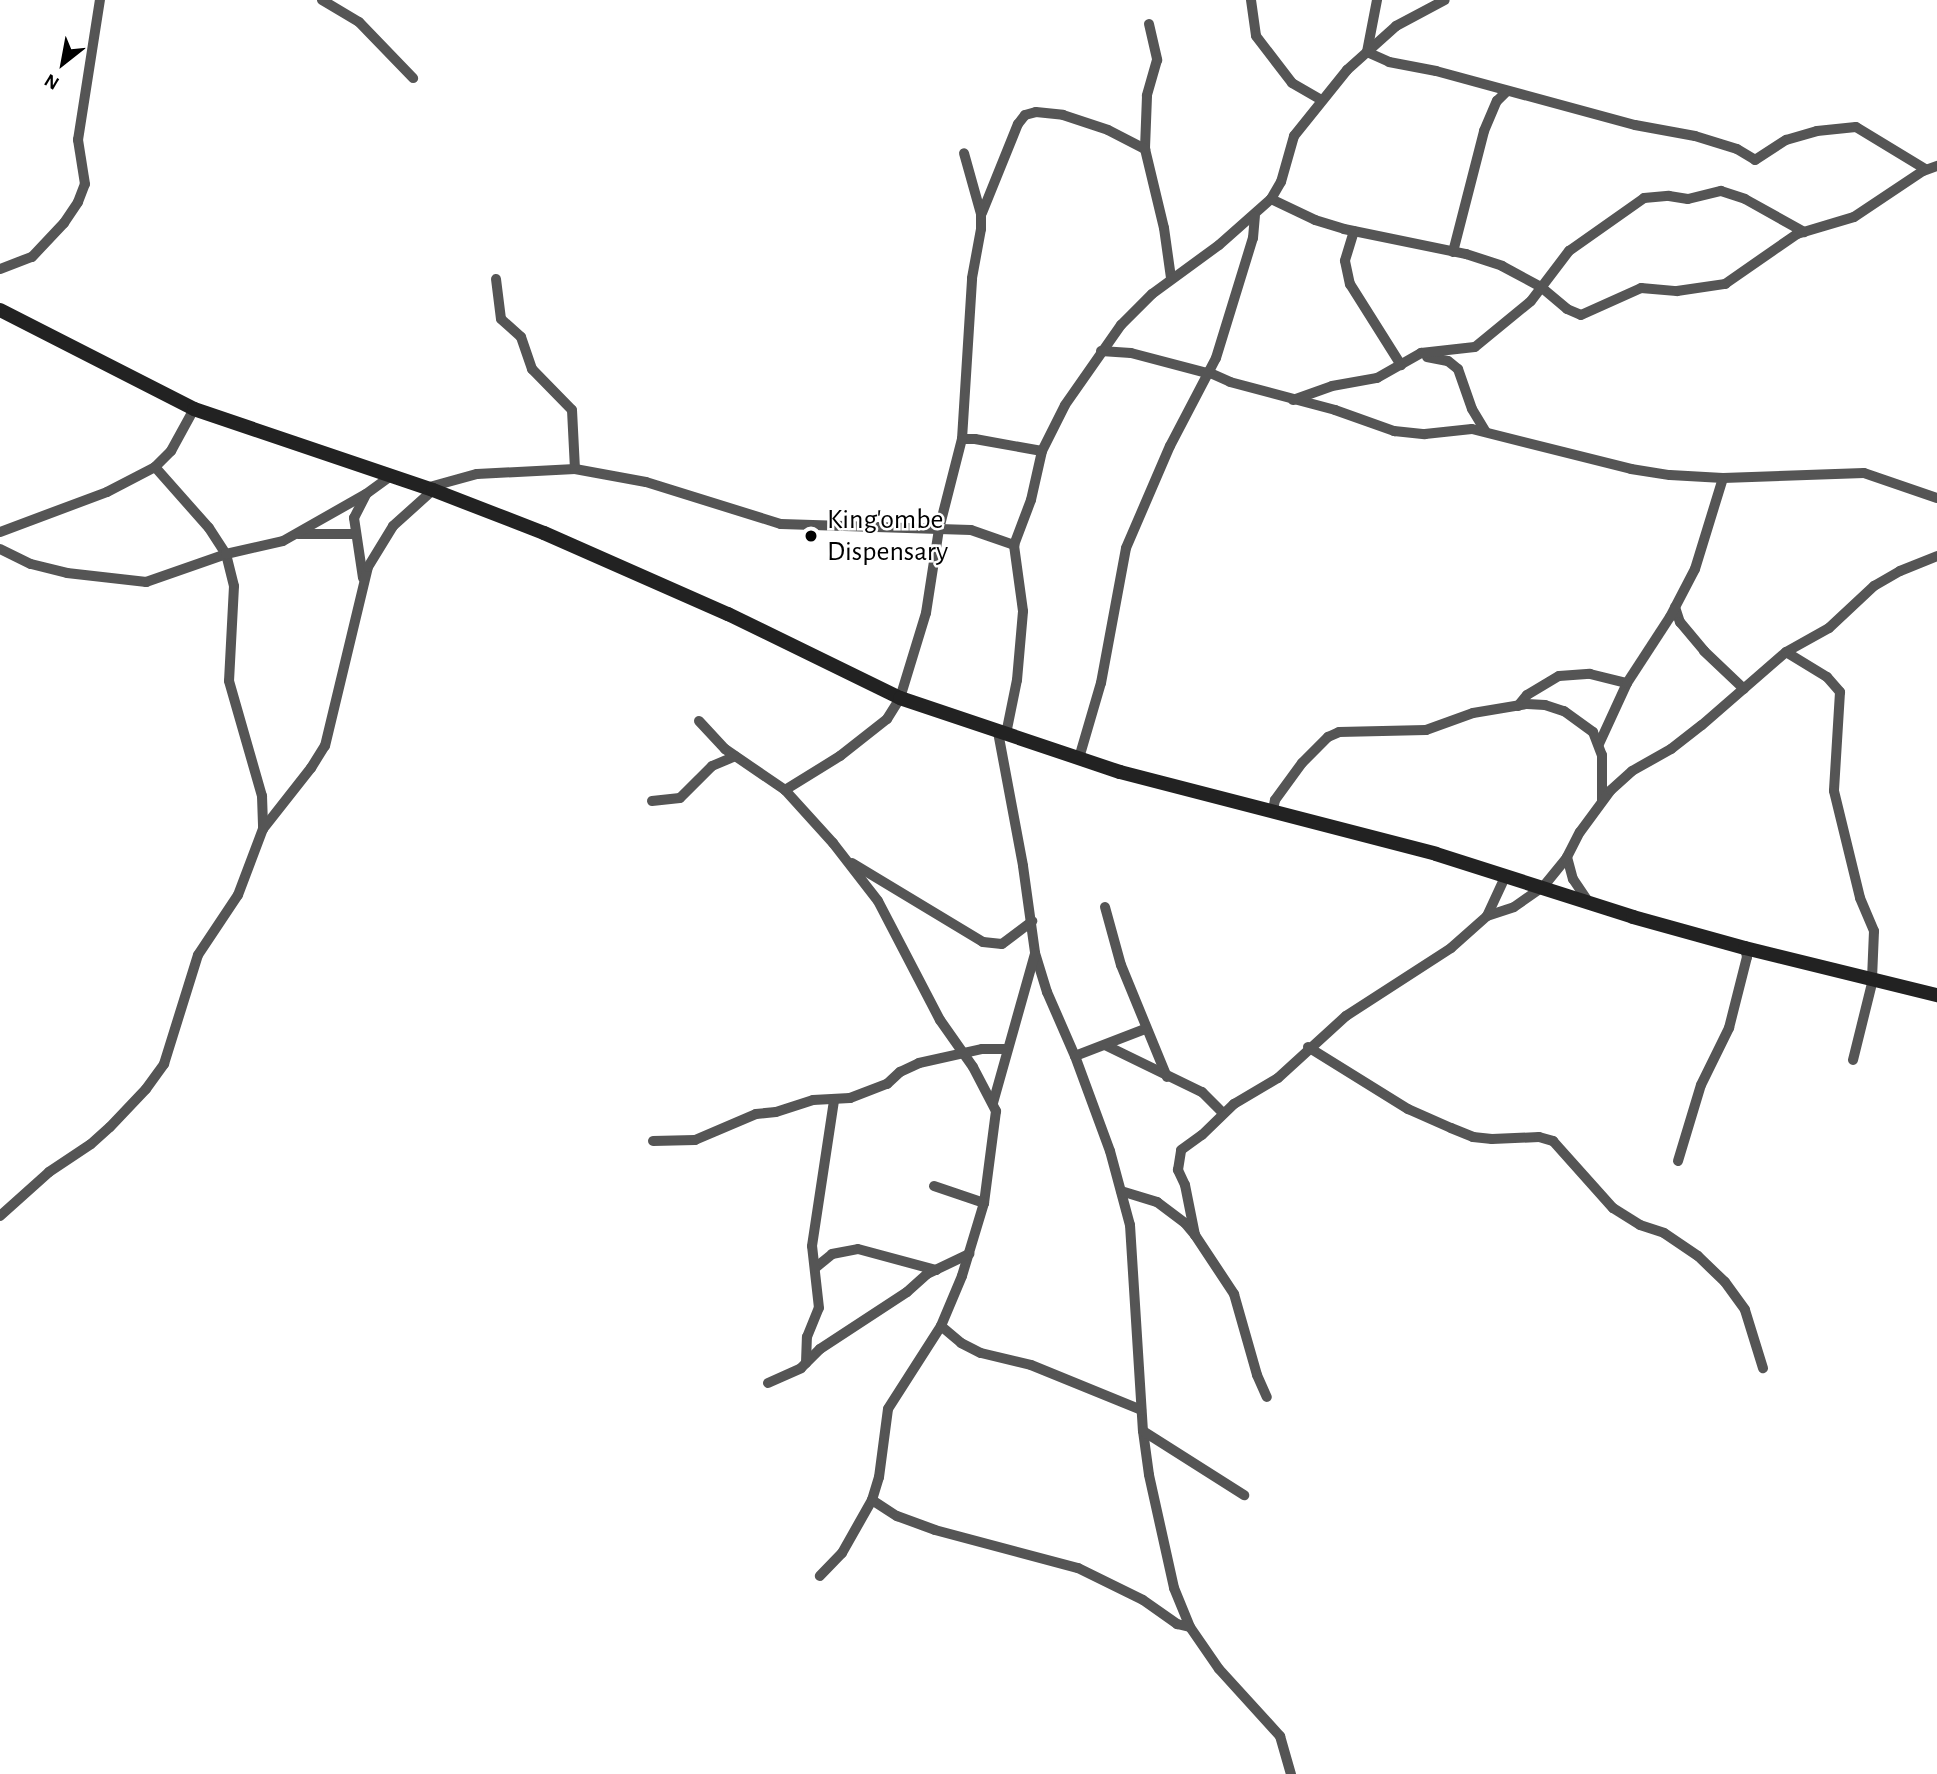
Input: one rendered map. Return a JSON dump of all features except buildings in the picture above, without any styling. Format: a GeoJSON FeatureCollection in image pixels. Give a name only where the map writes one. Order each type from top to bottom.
{"type":"FeatureCollection","features":[{"type":"Feature","properties":{"kind":"street"},"geometry":{"type":"LineString","coordinates":[[0,268],[32,257],[64,223],[78,202],[85,184],[78,140],[100,0]]}},
{"type":"Feature","properties":{"kind":"street"},"geometry":{"type":"LineString","coordinates":[[322,0],[359,22],[413,78]]}},
{"type":"Feature","properties":{"kind":"street"},"geometry":{"type":"LineString","coordinates":[[1251,0],[1256,36],[1292,83],[1322,100]]}},
{"type":"Feature","properties":{"kind":"street"},"geometry":{"type":"LineString","coordinates":[[1367,52],[1377,0]]}},
{"type":"Feature","properties":{"kind":"street"},"geometry":{"type":"LineString","coordinates":[[1291,1774],[1280,1736],[1219,1669],[1190,1627],[1174,1587],[1143,1432],[1133,1246],[1121,1191],[1075,1056],[1047,992],[1035,953],[1002,733],[1017,680],[1023,611],[1014,545],[1031,500],[1042,451],[1065,405],[1121,325],[1171,278],[1255,216],[1271,199],[1280,182],[1294,136],[1322,100],[1367,52],[1396,26],[1445,0]]}},
{"type":"Feature","properties":{"kind":"street"},"geometry":{"type":"LineString","coordinates":[[1149,24],[1157,60],[1147,96],[1145,149],[1164,228],[1171,278]]}},
{"type":"Feature","properties":{"kind":"street"},"geometry":{"type":"LineString","coordinates":[[1271,199],[1315,220],[1453,252],[1510,270],[1541,287],[1567,309],[1586,315],[1641,288],[1651,286],[1677,291],[1726,284],[1804,232],[1854,217],[1931,168],[1856,127],[1817,131],[1786,140],[1755,160],[1737,149],[1695,136],[1635,125],[1389,62],[1367,52]]}},
{"type":"Feature","properties":{"kind":"street"},"geometry":{"type":"LineString","coordinates":[[1453,252],[1483,131],[1497,101],[1507,91]]}},
{"type":"Feature","properties":{"kind":"street"},"geometry":{"type":"LineString","coordinates":[[785,790],[876,731],[900,698],[926,613],[939,529],[962,439],[972,278],[981,214],[1018,124],[1026,115],[1036,112],[1063,115],[1108,130],[1145,149]]}},
{"type":"Feature","properties":{"kind":"street"},"geometry":{"type":"LineString","coordinates":[[964,153],[981,214]]}},
{"type":"Feature","properties":{"kind":"street"},"geometry":{"type":"LineString","coordinates":[[1293,400],[1332,386],[1377,378],[1415,356],[1475,347],[1521,311],[1569,251],[1644,198],[1669,196],[1688,199],[1721,191],[1745,199],[1804,232]]}},
{"type":"Feature","properties":{"kind":"street"},"geometry":{"type":"LineString","coordinates":[[1079,758],[1101,682],[1126,548],[1229,321],[1253,238],[1255,216]]}},
{"type":"Feature","properties":{"kind":"street"},"geometry":{"type":"LineString","coordinates":[[1354,231],[1345,261],[1350,284],[1401,365]]}},
{"type":"Feature","properties":{"kind":"street"},"geometry":{"type":"LineString","coordinates":[[496,279],[501,319],[522,337],[526,361],[532,369],[572,410],[575,469]]}},
{"type":"Feature","properties":{"kind":"street"},"geometry":{"type":"LineString","coordinates":[[0,310],[194,409],[429,489],[629,568],[900,698],[1119,772],[1273,810],[1506,875],[1588,903],[1745,948],[1937,995]]}},
{"type":"Feature","properties":{"kind":"street"},"geometry":{"type":"LineString","coordinates":[[1101,351],[1131,353],[1208,372],[1230,382],[1394,431],[1425,434],[1459,429],[1485,431],[1631,469],[1723,478],[1864,473],[1937,498]]}},
{"type":"Feature","properties":{"kind":"street"},"geometry":{"type":"LineString","coordinates":[[1415,356],[1448,361],[1458,369],[1472,409],[1485,431]]}},
{"type":"Feature","properties":{"kind":"street"},"geometry":{"type":"LineString","coordinates":[[0,532],[116,488],[155,467],[171,451],[194,409]]}},
{"type":"Feature","properties":{"kind":"street"},"geometry":{"type":"LineString","coordinates":[[962,439],[1042,451]]}},
{"type":"Feature","properties":{"kind":"street"},"geometry":{"type":"LineString","coordinates":[[155,467],[209,528],[226,554],[234,586],[229,681],[262,796],[263,829]]}},
{"type":"Feature","properties":{"kind":"street"},"geometry":{"type":"LineString","coordinates":[[0,1216],[49,1172],[110,1127],[154,1079],[167,1055],[194,963],[238,895],[263,829],[325,746],[334,718],[363,579],[377,548],[393,526],[429,489],[477,474],[575,469],[646,482],[780,524],[981,532],[1014,545]]}},
{"type":"Feature","properties":{"kind":"street"},"geometry":{"type":"LineString","coordinates":[[0,549],[31,564],[67,573],[146,582],[226,554],[266,547],[297,534],[366,494],[390,476]]}},
{"type":"Feature","properties":{"kind":"street"},"geometry":{"type":"LineString","coordinates":[[1598,744],[1627,684],[1675,607],[1695,569],[1723,478]]}},
{"type":"Feature","properties":{"kind":"street"},"geometry":{"type":"LineString","coordinates":[[363,579],[354,534],[354,518],[366,494]]}},
{"type":"Feature","properties":{"kind":"street"},"geometry":{"type":"LineString","coordinates":[[297,534],[354,534]]}},
{"type":"Feature","properties":{"kind":"street"},"geometry":{"type":"LineString","coordinates":[[1195,1235],[1185,1185],[1178,1170],[1179,1154],[1223,1113],[1278,1078],[1308,1047],[1365,1002],[1431,963],[1487,916],[1514,907],[1543,887],[1567,857],[1572,844],[1602,801],[1632,771],[1671,749],[1786,652],[1829,628],[1885,579],[1937,556]]}},
{"type":"Feature","properties":{"kind":"street"},"geometry":{"type":"LineString","coordinates":[[1675,607],[1680,622],[1704,651],[1744,689]]}},
{"type":"Feature","properties":{"kind":"street"},"geometry":{"type":"LineString","coordinates":[[1786,652],[1827,677],[1840,692],[1834,791],[1860,898],[1874,931],[1873,978],[1853,1060]]}},
{"type":"Feature","properties":{"kind":"street"},"geometry":{"type":"LineString","coordinates":[[1518,706],[1527,695],[1559,676],[1590,674],[1627,684]]}},
{"type":"Feature","properties":{"kind":"street"},"geometry":{"type":"LineString","coordinates":[[1273,810],[1275,800],[1301,763],[1328,737],[1339,732],[1426,730],[1473,713],[1545,705],[1564,711],[1587,726],[1598,744],[1602,801]]}},
{"type":"Feature","properties":{"kind":"street"},"geometry":{"type":"LineString","coordinates":[[699,721],[715,740],[785,790],[845,859],[884,911],[940,1020],[964,1053],[993,1103],[997,1123],[984,1203],[969,1254],[941,1326],[888,1409],[879,1477],[872,1500],[842,1553],[820,1576]]}},
{"type":"Feature","properties":{"kind":"street"},"geometry":{"type":"LineString","coordinates":[[652,801],[680,798],[712,766],[735,756]]}},
{"type":"Feature","properties":{"kind":"street"},"geometry":{"type":"LineString","coordinates":[[1567,857],[1573,879],[1588,903]]}},
{"type":"Feature","properties":{"kind":"street"},"geometry":{"type":"LineString","coordinates":[[845,859],[983,942],[1002,944],[1032,920]]}},
{"type":"Feature","properties":{"kind":"street"},"geometry":{"type":"LineString","coordinates":[[1487,916],[1506,875]]}},
{"type":"Feature","properties":{"kind":"street"},"geometry":{"type":"LineString","coordinates":[[1105,907],[1121,965],[1145,1029],[1167,1077]]}},
{"type":"Feature","properties":{"kind":"street"},"geometry":{"type":"LineString","coordinates":[[1678,1161],[1701,1085],[1729,1028],[1747,957],[1745,948]]}},
{"type":"Feature","properties":{"kind":"street"},"geometry":{"type":"LineString","coordinates":[[993,1103],[1035,953]]}},
{"type":"Feature","properties":{"kind":"street"},"geometry":{"type":"LineString","coordinates":[[1075,1056],[1145,1029]]}},
{"type":"Feature","properties":{"kind":"street"},"geometry":{"type":"LineString","coordinates":[[1105,1045],[1133,1055],[1167,1077],[1202,1092],[1223,1113]]}},
{"type":"Feature","properties":{"kind":"street"},"geometry":{"type":"LineString","coordinates":[[1308,1047],[1408,1109],[1462,1133],[1492,1139],[1539,1137],[1553,1141],[1613,1208],[1640,1225],[1664,1233],[1698,1256],[1725,1282],[1745,1310],[1763,1368]]}},
{"type":"Feature","properties":{"kind":"street"},"geometry":{"type":"LineString","coordinates":[[653,1141],[695,1140],[756,1114],[776,1112],[813,1100],[850,1098],[887,1084],[907,1068],[964,1053],[1007,1049]]}},
{"type":"Feature","properties":{"kind":"street"},"geometry":{"type":"LineString","coordinates":[[806,1363],[807,1337],[819,1308],[812,1246],[834,1100]]}},
{"type":"Feature","properties":{"kind":"street"},"geometry":{"type":"LineString","coordinates":[[934,1186],[984,1203]]}},
{"type":"Feature","properties":{"kind":"street"},"geometry":{"type":"LineString","coordinates":[[1121,1191],[1157,1202],[1185,1223],[1195,1235],[1234,1294],[1257,1375],[1267,1397]]}},
{"type":"Feature","properties":{"kind":"street"},"geometry":{"type":"LineString","coordinates":[[815,1268],[832,1254],[858,1249],[936,1270]]}},
{"type":"Feature","properties":{"kind":"street"},"geometry":{"type":"LineString","coordinates":[[768,1383],[786,1377],[835,1338],[936,1270],[969,1254]]}},
{"type":"Feature","properties":{"kind":"street"},"geometry":{"type":"LineString","coordinates":[[941,1326],[961,1343],[981,1353],[1031,1365],[1141,1410]]}},
{"type":"Feature","properties":{"kind":"street"},"geometry":{"type":"LineString","coordinates":[[1143,1432],[1244,1495]]}},
{"type":"Feature","properties":{"kind":"street"},"geometry":{"type":"LineString","coordinates":[[872,1500],[897,1516],[935,1530],[1078,1567],[1143,1600],[1177,1624],[1190,1627]]}},
{"type":"Feature","properties":{"kind":"place","name":"King'ombe Dispensary"},"geometry":{"type":"Point","coordinates":[811,536]}}]}
